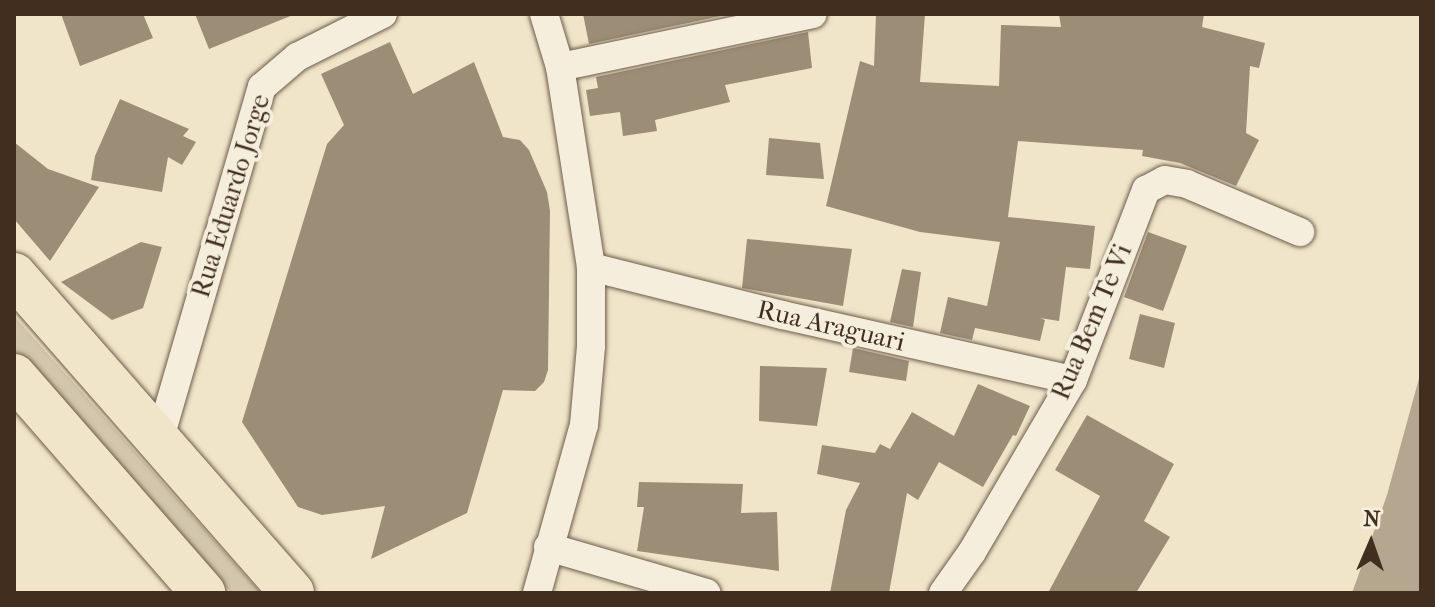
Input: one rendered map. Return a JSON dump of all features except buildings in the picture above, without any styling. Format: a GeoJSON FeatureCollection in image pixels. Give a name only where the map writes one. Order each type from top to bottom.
{"type":"FeatureCollection","features":[{"type":"Feature","properties":{"kind":"main road"},"geometry":{"type":"LineString","coordinates":[[14,275],[292,593]]}},
{"type":"Feature","properties":{"kind":"main road"},"geometry":{"type":"LineString","coordinates":[[14,376],[203,593]]}},
{"type":"Feature","properties":{"kind":"street","name":"Rua Eduardo Jorge"},"geometry":{"type":"LineString","coordinates":[[159,441],[262,87],[297,57],[383,14]]}},
{"type":"Feature","properties":{"kind":"street"},"geometry":{"type":"LineString","coordinates":[[537,593],[584,425],[591,346],[591,267],[560,67],[544,14]]}},
{"type":"Feature","properties":{"kind":"street"},"geometry":{"type":"LineString","coordinates":[[560,67],[813,14]]}},
{"type":"Feature","properties":{"kind":"street","name":"Rua Bem Te Vi"},"geometry":{"type":"LineString","coordinates":[[943,593],[972,552],[1073,380],[1141,201],[1155,183],[1165,180],[1187,184],[1300,232]]}},
{"type":"Feature","properties":{"kind":"street","name":"Rua Araguari"},"geometry":{"type":"LineString","coordinates":[[591,267],[782,315],[1073,380]]}},
{"type":"Feature","properties":{"kind":"street"},"geometry":{"type":"LineString","coordinates":[[518,593],[548,547]]}},
{"type":"Feature","properties":{"kind":"street"},"geometry":{"type":"LineString","coordinates":[[548,547],[706,593]]}},
{"type":"Feature","properties":{"kind":"shaded area"},"geometry":{"type":"Polygon","coordinates":[[[14,316],[261,593],[231,593],[14,351],[14,316]]]}},
{"type":"Feature","properties":{"kind":"shaded area"},"geometry":{"type":"Polygon","coordinates":[[[1421,371],[1421,593],[1352,593],[1387,495],[1421,371]]]}}]}
